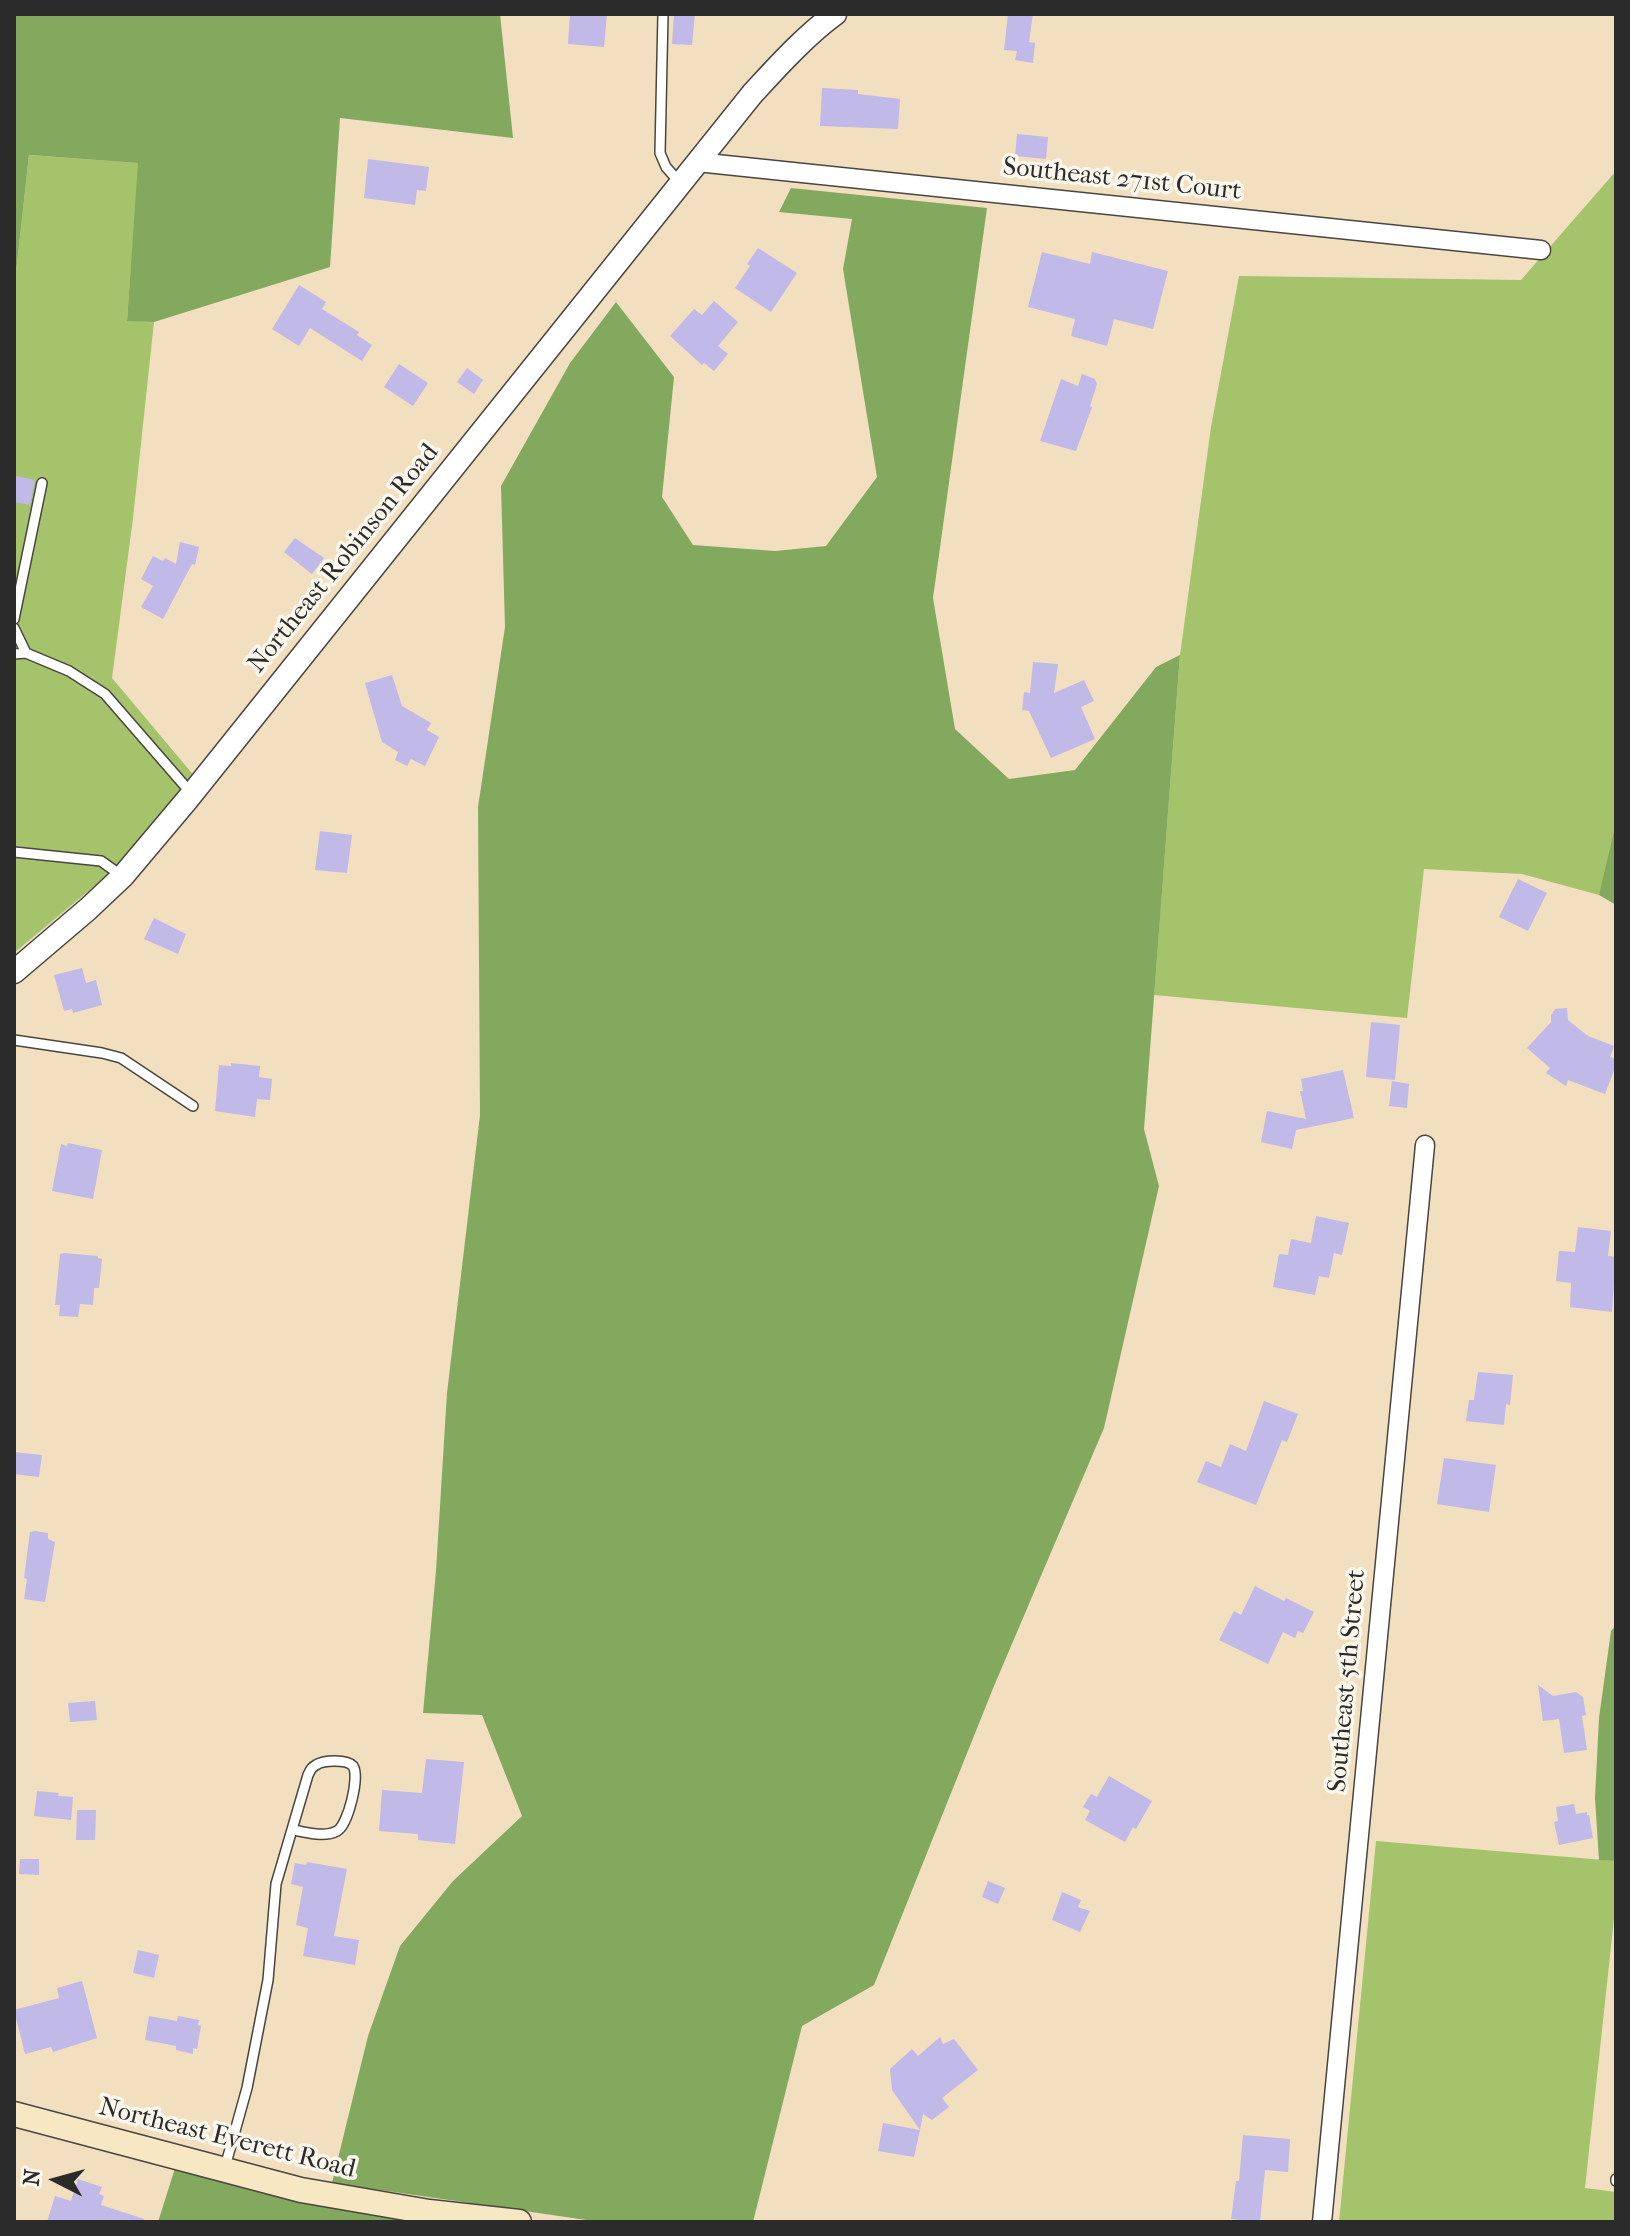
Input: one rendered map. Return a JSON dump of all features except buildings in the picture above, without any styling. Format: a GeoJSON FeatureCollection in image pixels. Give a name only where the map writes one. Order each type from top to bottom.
{"type":"FeatureCollection","features":[{"type":"Feature","properties":{"kind":"main road","name":"Northeast Everett Road"},"geometry":{"type":"LineString","coordinates":[[14,2114],[301,2190],[429,2212],[519,2222]]}},
{"type":"Feature","properties":{"kind":"street","name":"Northeast Robinson Road"},"geometry":{"type":"LineString","coordinates":[[14,972],[123,876],[753,93],[821,24],[835,14]]}},
{"type":"Feature","properties":{"kind":"street","name":"Southeast 271st Court"},"geometry":{"type":"LineString","coordinates":[[697,162],[1541,250]]}},
{"type":"Feature","properties":{"kind":"street","name":"Southeast 5th Street"},"geometry":{"type":"LineString","coordinates":[[1322,2222],[1425,1145]]}},
{"type":"Feature","properties":{"kind":"lane"},"geometry":{"type":"LineString","coordinates":[[663,14],[660,153],[666,167],[680,183]]}},
{"type":"Feature","properties":{"kind":"lane"},"geometry":{"type":"LineString","coordinates":[[14,619],[42,483]]}},
{"type":"Feature","properties":{"kind":"lane"},"geometry":{"type":"LineString","coordinates":[[14,628],[26,653]]}},
{"type":"Feature","properties":{"kind":"lane"},"geometry":{"type":"LineString","coordinates":[[14,654],[26,653],[69,671],[105,694],[192,794]]}},
{"type":"Feature","properties":{"kind":"lane"},"geometry":{"type":"LineString","coordinates":[[14,852],[101,861],[123,876]]}},
{"type":"Feature","properties":{"kind":"lane"},"geometry":{"type":"LineString","coordinates":[[14,1040],[121,1058],[193,1106]]}},
{"type":"Feature","properties":{"kind":"lane"},"geometry":{"type":"LineString","coordinates":[[224,2171],[247,2088],[268,1980],[276,1884],[312,1767],[320,1763],[348,1762],[354,1769],[355,1782],[347,1818],[340,1829],[323,1834],[293,1830]]}},
{"type":"Feature","properties":{"kind":"green space"},"geometry":{"type":"Polygon","coordinates":[[[14,14],[500,14],[513,138],[340,118],[330,267],[154,322],[127,321],[138,163],[29,155],[14,291],[14,14]]]}},
{"type":"Feature","properties":{"kind":"green space"},"geometry":{"type":"Polygon","coordinates":[[[29,155],[139,163],[127,320],[154,322],[112,678],[196,778],[110,873],[14,953],[14,291],[29,155]]]}},
{"type":"Feature","properties":{"kind":"green space"},"geometry":{"type":"Polygon","coordinates":[[[1616,171],[1616,841],[1599,895],[1522,874],[1424,869],[1407,1018],[1154,995],[1180,655],[1211,427],[1239,276],[1521,280],[1616,171]]]}},
{"type":"Feature","properties":{"kind":"green space"},"geometry":{"type":"Polygon","coordinates":[[[791,188],[987,208],[933,598],[955,729],[1009,779],[1075,770],[1156,667],[1180,655],[1144,1129],[1159,1186],[1104,1428],[994,1686],[874,1985],[802,2026],[753,2222],[600,2222],[332,2183],[368,2036],[400,1946],[453,1881],[522,1816],[482,1715],[423,1713],[447,1393],[480,1115],[478,807],[505,627],[501,486],[570,363],[616,302],[674,377],[662,497],[693,545],[775,551],[826,546],[877,477],[843,269],[852,219],[779,212],[791,188]]]}},
{"type":"Feature","properties":{"kind":"green space"},"geometry":{"type":"Polygon","coordinates":[[[1616,823],[1616,905],[1599,895],[1616,823]]]}},
{"type":"Feature","properties":{"kind":"green space"},"geometry":{"type":"Polygon","coordinates":[[[1616,1625],[1616,1861],[1599,1860],[1595,1798],[1599,1718],[1611,1631],[1616,1625]]]}},
{"type":"Feature","properties":{"kind":"green space"},"geometry":{"type":"Polygon","coordinates":[[[1376,1841],[1616,1861],[1616,1900],[1585,2188],[1616,2192],[1616,2222],[1339,2222],[1376,1841]]]}},
{"type":"Feature","properties":{"kind":"green space"},"geometry":{"type":"Polygon","coordinates":[[[176,2165],[440,2222],[158,2222],[176,2165]]]}}]}
